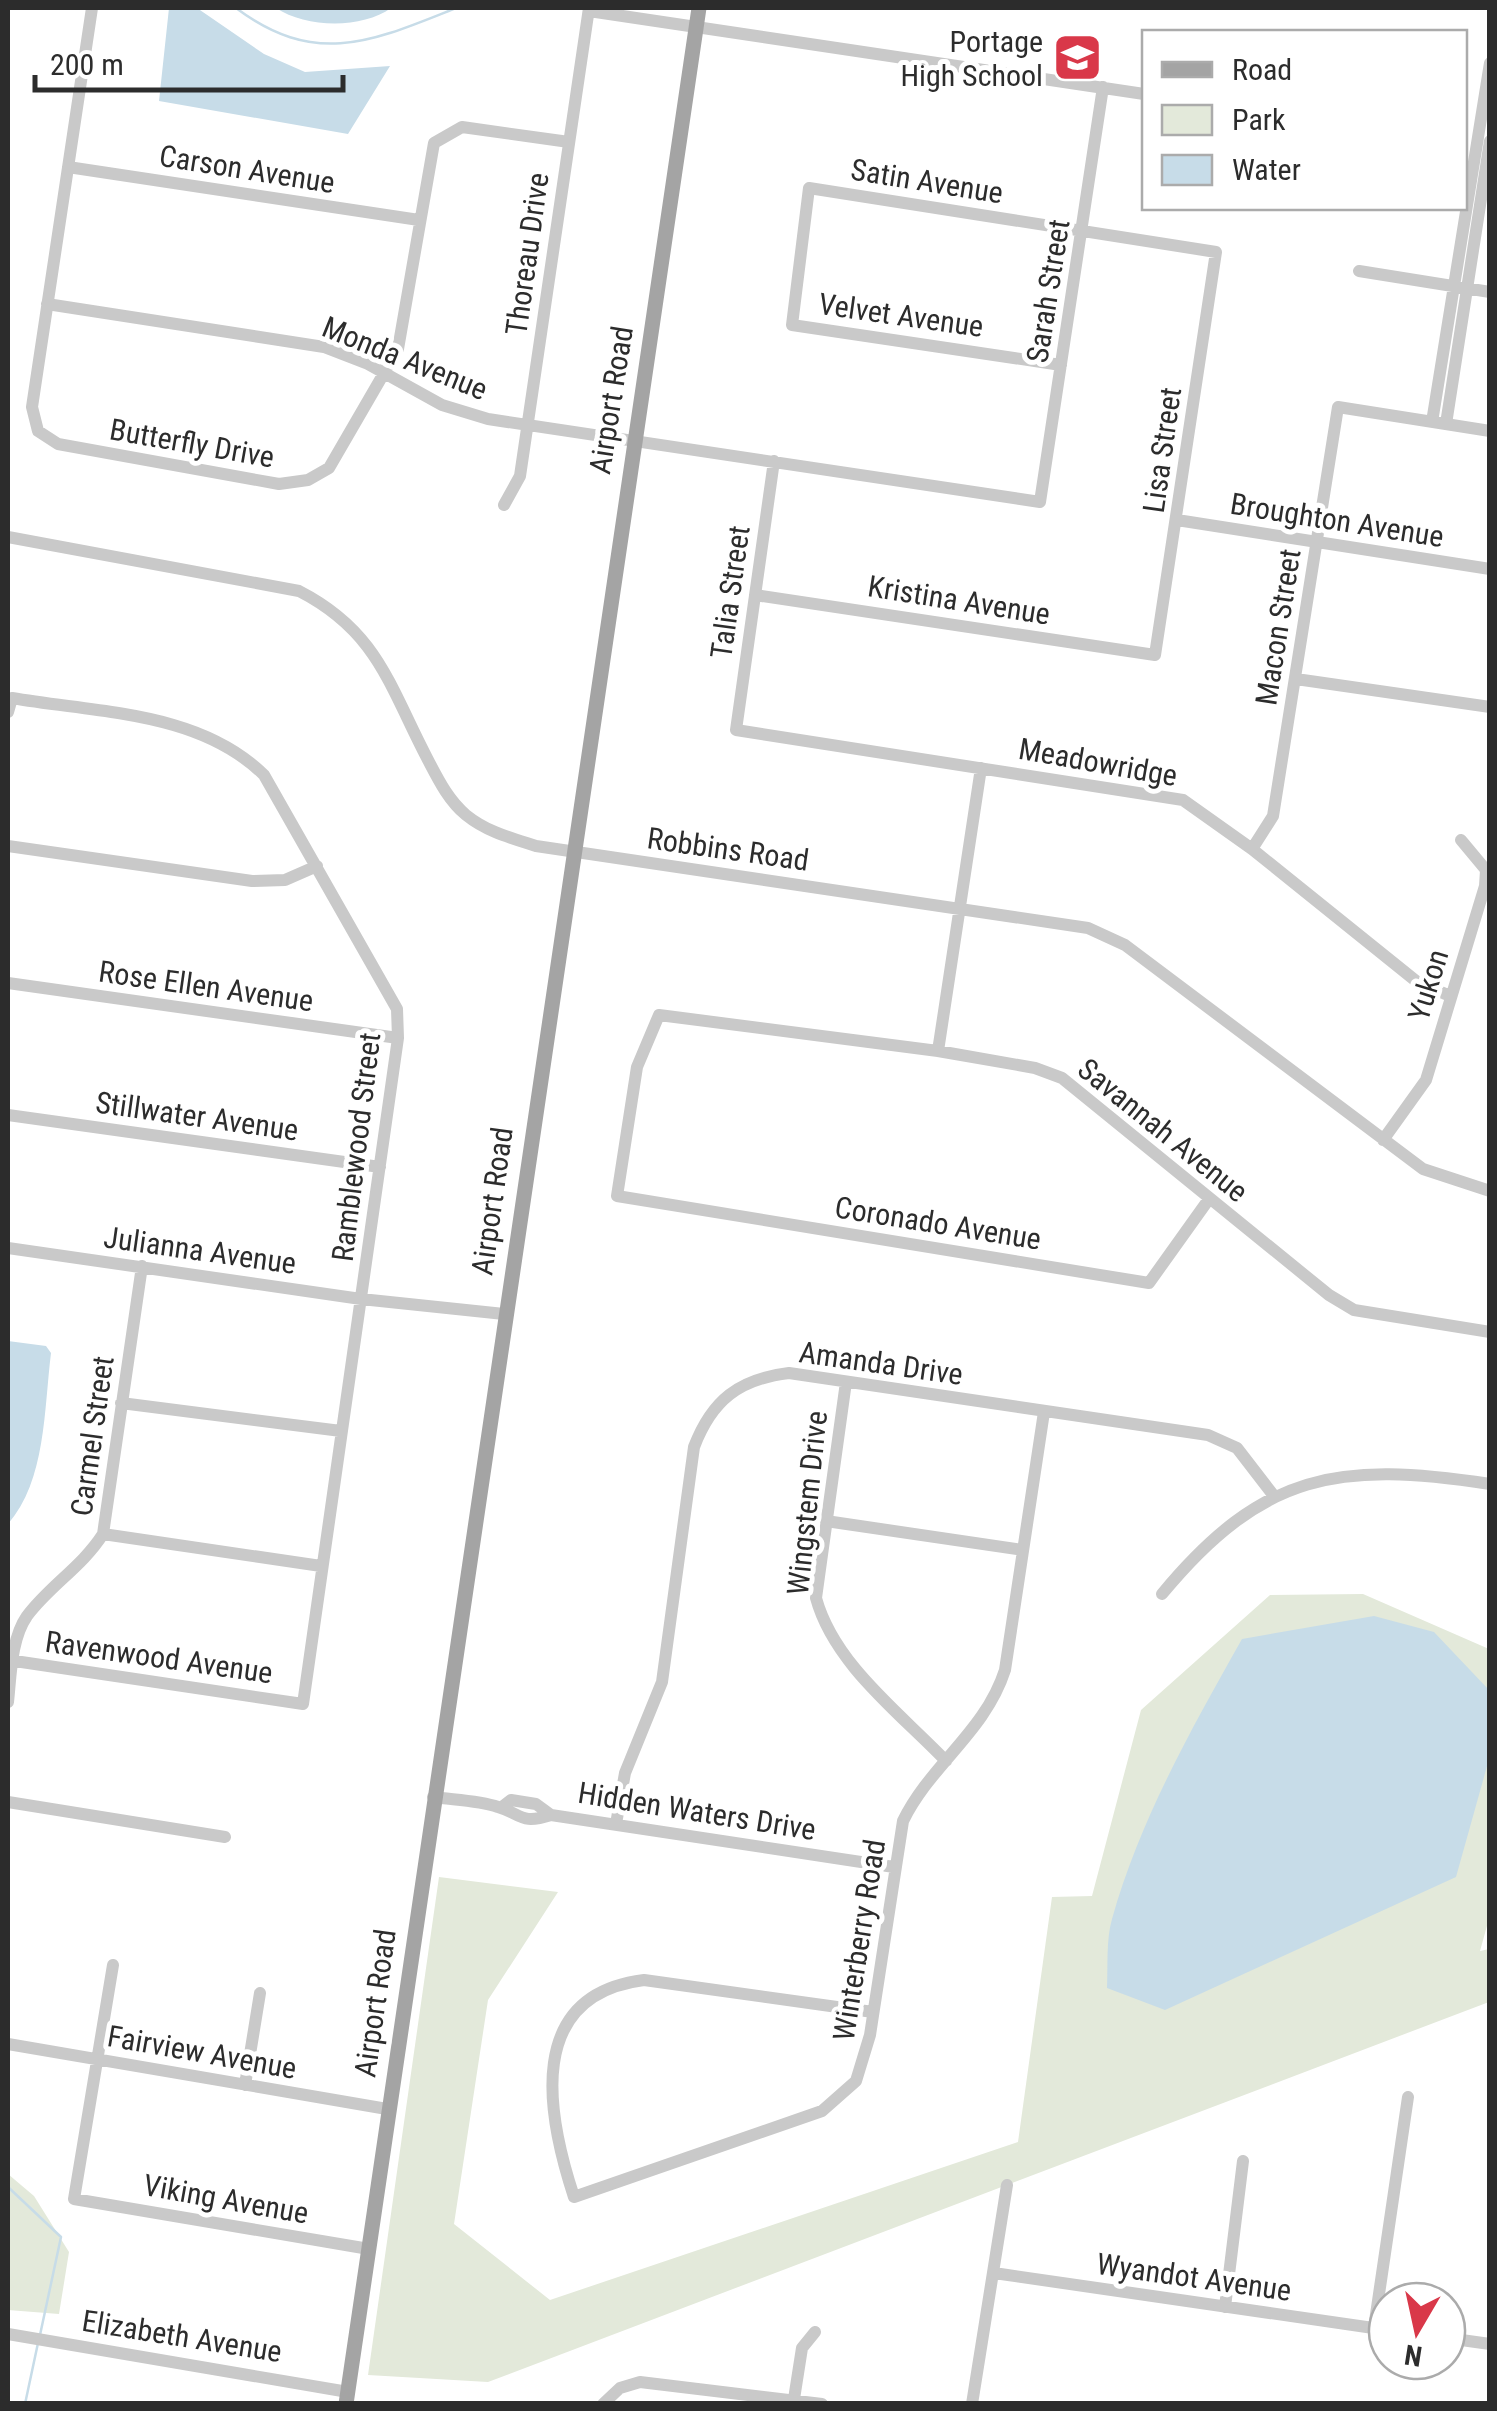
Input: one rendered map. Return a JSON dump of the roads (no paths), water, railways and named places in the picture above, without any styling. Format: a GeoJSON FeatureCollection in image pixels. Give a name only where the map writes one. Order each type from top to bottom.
{"type":"FeatureCollection","features":[{"type":"Feature","properties":{"kind":"main road","name":"Airport Road"},"geometry":{"type":"LineString","coordinates":[[347,2398],[632,440],[699,8]]}},
{"type":"Feature","properties":{"kind":"street"},"geometry":{"type":"LineString","coordinates":[[48,304],[92,8]]}},
{"type":"Feature","properties":{"kind":"street"},"geometry":{"type":"LineString","coordinates":[[589,9],[1142,94]]}},
{"type":"Feature","properties":{"kind":"street","name":"Thoreau Drive"},"geometry":{"type":"LineString","coordinates":[[504,504],[519,480],[589,9]]}},
{"type":"Feature","properties":{"kind":"street"},"geometry":{"type":"LineString","coordinates":[[1490,63],[1439,423],[1490,432]]}},
{"type":"Feature","properties":{"kind":"street","name":"Sarah Street"},"geometry":{"type":"LineString","coordinates":[[1040,502],[1103,88]]}},
{"type":"Feature","properties":{"kind":"street","name":"Butterfly Drive"},"geometry":{"type":"LineString","coordinates":[[48,304],[32,407],[38,431],[62,446],[298,484],[333,464],[386,374],[402,331],[429,153],[448,131],[470,127],[569,142]]}},
{"type":"Feature","properties":{"kind":"street","name":"Carson Avenue"},"geometry":{"type":"LineString","coordinates":[[68,167],[419,220]]}},
{"type":"Feature","properties":{"kind":"street","name":"Satin Avenue"},"geometry":{"type":"LineString","coordinates":[[792,324],[808,188],[1216,252]]}},
{"type":"Feature","properties":{"kind":"street","name":"Lisa Street"},"geometry":{"type":"LineString","coordinates":[[1154,655],[1216,252]]}},
{"type":"Feature","properties":{"kind":"street"},"geometry":{"type":"LineString","coordinates":[[1358,271],[1490,292]]}},
{"type":"Feature","properties":{"kind":"street","name":"Monda Avenue"},"geometry":{"type":"LineString","coordinates":[[48,304],[317,345],[386,374],[448,407],[528,424],[1040,502]]}},
{"type":"Feature","properties":{"kind":"street","name":"Velvet Avenue"},"geometry":{"type":"LineString","coordinates":[[792,324],[1061,364]]}},
{"type":"Feature","properties":{"kind":"street","name":"Macon Street"},"geometry":{"type":"LineString","coordinates":[[1252,849],[1273,816],[1338,408],[1439,423]]}},
{"type":"Feature","properties":{"kind":"street","name":"Talia Street"},"geometry":{"type":"LineString","coordinates":[[736,730],[774,461]]}},
{"type":"Feature","properties":{"kind":"street","name":"Broughton Avenue"},"geometry":{"type":"LineString","coordinates":[[1177,520],[1490,569]]}},
{"type":"Feature","properties":{"kind":"street","name":"Robbins Road"},"geometry":{"type":"LineString","coordinates":[[8,537],[299,591],[337,610],[366,639],[444,792],[466,815],[493,833],[572,851],[1088,928],[1126,944],[1423,1169],[1458,1185],[1490,1191]]}},
{"type":"Feature","properties":{"kind":"street","name":"Kristina Avenue"},"geometry":{"type":"LineString","coordinates":[[755,595],[1154,655]]}},
{"type":"Feature","properties":{"kind":"street"},"geometry":{"type":"LineString","coordinates":[[1296,679],[1490,707]]}},
{"type":"Feature","properties":{"kind":"street","name":"Ramblewood Street"},"geometry":{"type":"LineString","coordinates":[[10,705],[193,728],[223,741],[264,776],[397,1010],[398,1038],[303,1704]]}},
{"type":"Feature","properties":{"kind":"street","name":"Meadowridge"},"geometry":{"type":"LineString","coordinates":[[736,730],[1183,800],[1252,849],[1416,981],[1450,996]]}},
{"type":"Feature","properties":{"kind":"street"},"geometry":{"type":"LineString","coordinates":[[938,1051],[980,768]]}},
{"type":"Feature","properties":{"kind":"street","name":"Yukon"},"geometry":{"type":"LineString","coordinates":[[1383,1140],[1426,1080],[1485,886],[1486,870],[1461,840]]}},
{"type":"Feature","properties":{"kind":"street"},"geometry":{"type":"LineString","coordinates":[[8,846],[252,881],[285,880],[317,866]]}},
{"type":"Feature","properties":{"kind":"street","name":"Rose Ellen Avenue"},"geometry":{"type":"LineString","coordinates":[[8,983],[398,1038]]}},
{"type":"Feature","properties":{"kind":"street","name":"Savannah Avenue"},"geometry":{"type":"LineString","coordinates":[[618,1196],[637,1067],[660,1015],[938,1051],[1035,1068],[1062,1078],[1208,1199],[1354,1310],[1490,1332]]}},
{"type":"Feature","properties":{"kind":"street","name":"Stillwater Avenue"},"geometry":{"type":"LineString","coordinates":[[8,1114],[380,1167]]}},
{"type":"Feature","properties":{"kind":"street","name":"Coronado Avenue"},"geometry":{"type":"LineString","coordinates":[[618,1196],[1149,1283],[1208,1199]]}},
{"type":"Feature","properties":{"kind":"street","name":"Julianna Avenue"},"geometry":{"type":"LineString","coordinates":[[8,1248],[361,1300],[504,1314]]}},
{"type":"Feature","properties":{"kind":"street","name":"Carmel Street"},"geometry":{"type":"LineString","coordinates":[[8,1702],[10,1660],[28,1615],[90,1554],[103,1534],[142,1266]]}},
{"type":"Feature","properties":{"kind":"street","name":"Amanda Drive"},"geometry":{"type":"LineString","coordinates":[[616,1824],[625,1773],[662,1682],[694,1447],[704,1420],[730,1392],[762,1376],[789,1373],[1224,1440],[1257,1469],[1274,1496]]}},
{"type":"Feature","properties":{"kind":"street","name":"Wingstem Drive"},"geometry":{"type":"LineString","coordinates":[[846,1382],[816,1598],[822,1621],[836,1646],[946,1761]]}},
{"type":"Feature","properties":{"kind":"street"},"geometry":{"type":"LineString","coordinates":[[121,1403],[341,1432]]}},
{"type":"Feature","properties":{"kind":"street","name":"Winterberry Road"},"geometry":{"type":"LineString","coordinates":[[873,2012],[644,1980],[620,1985],[592,2000],[561,2036],[552,2074],[551,2113],[574,2197],[822,2111],[856,2081],[866,2059],[904,1821],[918,1792],[995,1702],[1005,1670],[1044,1412]]}},
{"type":"Feature","properties":{"kind":"street"},"geometry":{"type":"LineString","coordinates":[[1162,1594],[1207,1542],[1274,1496],[1329,1478],[1371,1472],[1409,1472],[1490,1484]]}},
{"type":"Feature","properties":{"kind":"street"},"geometry":{"type":"LineString","coordinates":[[826,1521],[1024,1550]]}},
{"type":"Feature","properties":{"kind":"street"},"geometry":{"type":"LineString","coordinates":[[103,1534],[321,1566]]}},
{"type":"Feature","properties":{"kind":"street","name":"Ravenwood Avenue"},"geometry":{"type":"LineString","coordinates":[[10,1660],[303,1704]]}},
{"type":"Feature","properties":{"kind":"street","name":"Hidden Waters Drive"},"geometry":{"type":"LineString","coordinates":[[433,1797],[502,1807],[511,1800],[536,1804],[551,1814],[894,1866]]}},
{"type":"Feature","properties":{"kind":"street"},"geometry":{"type":"LineString","coordinates":[[8,1802],[226,1838]]}},
{"type":"Feature","properties":{"kind":"street"},"geometry":{"type":"LineString","coordinates":[[98,2059],[113,1965]]}},
{"type":"Feature","properties":{"kind":"street"},"geometry":{"type":"LineString","coordinates":[[245,2085],[260,1993]]}},
{"type":"Feature","properties":{"kind":"street","name":"Fairview Avenue"},"geometry":{"type":"LineString","coordinates":[[8,2044],[387,2109]]}},
{"type":"Feature","properties":{"kind":"street","name":"Viking Avenue"},"geometry":{"type":"LineString","coordinates":[[98,2059],[74,2199],[368,2248]]}},
{"type":"Feature","properties":{"kind":"street"},"geometry":{"type":"LineString","coordinates":[[1386,2281],[1408,2096]]}},
{"type":"Feature","properties":{"kind":"street"},"geometry":{"type":"LineString","coordinates":[[1225,2308],[1243,2161]]}},
{"type":"Feature","properties":{"kind":"street"},"geometry":{"type":"LineString","coordinates":[[972,2404],[1007,2185]]}},
{"type":"Feature","properties":{"kind":"street","name":"Wyandot Avenue"},"geometry":{"type":"LineString","coordinates":[[994,2273],[1367,2327]]}},
{"type":"Feature","properties":{"kind":"street"},"geometry":{"type":"LineString","coordinates":[[794,2399],[802,2348],[815,2332]]}},
{"type":"Feature","properties":{"kind":"street","name":"Elizabeth Avenue"},"geometry":{"type":"LineString","coordinates":[[8,2334],[347,2398]]}},
{"type":"Feature","properties":{"kind":"street"},"geometry":{"type":"LineString","coordinates":[[603,2404],[620,2388],[640,2382],[822,2404]]}},
{"type":"Feature","properties":{"kind":"water"},"geometry":{"type":"Polygon","coordinates":[[[169,8],[197,8],[264,54],[305,72],[390,66],[348,134],[159,101],[169,8]]]}},
{"type":"Feature","properties":{"kind":"water"},"geometry":{"type":"Polygon","coordinates":[[[276,8],[391,8],[365,20],[334,23],[303,19],[276,8]]]}},
{"type":"Feature","properties":{"kind":"water"},"geometry":{"type":"Polygon","coordinates":[[[8,1341],[46,1346],[51,1353],[36,1466],[30,1487],[8,1524],[8,1341]]]}},
{"type":"Feature","properties":{"kind":"water"},"geometry":{"type":"Polygon","coordinates":[[[1374,1616],[1434,1632],[1489,1690],[1489,1759],[1456,1877],[1165,2010],[1107,1988],[1110,1927],[1137,1846],[1186,1740],[1242,1639],[1374,1616]]]}},
{"type":"Feature","properties":{"kind":"waterway"},"geometry":{"type":"LineString","coordinates":[[236,8],[265,27],[319,43],[371,38],[456,8]]}},
{"type":"Feature","properties":{"kind":"waterway"},"geometry":{"type":"LineString","coordinates":[[8,2187],[61,2237],[40,2335]]}},
{"type":"Feature","properties":{"kind":"waterway"},"geometry":{"type":"LineString","coordinates":[[25,2404],[38,2343]]}},
{"type":"Feature","properties":{"kind":"place","name":"Portage High School"},"geometry":{"type":"Point","coordinates":[1078,58]}}]}
